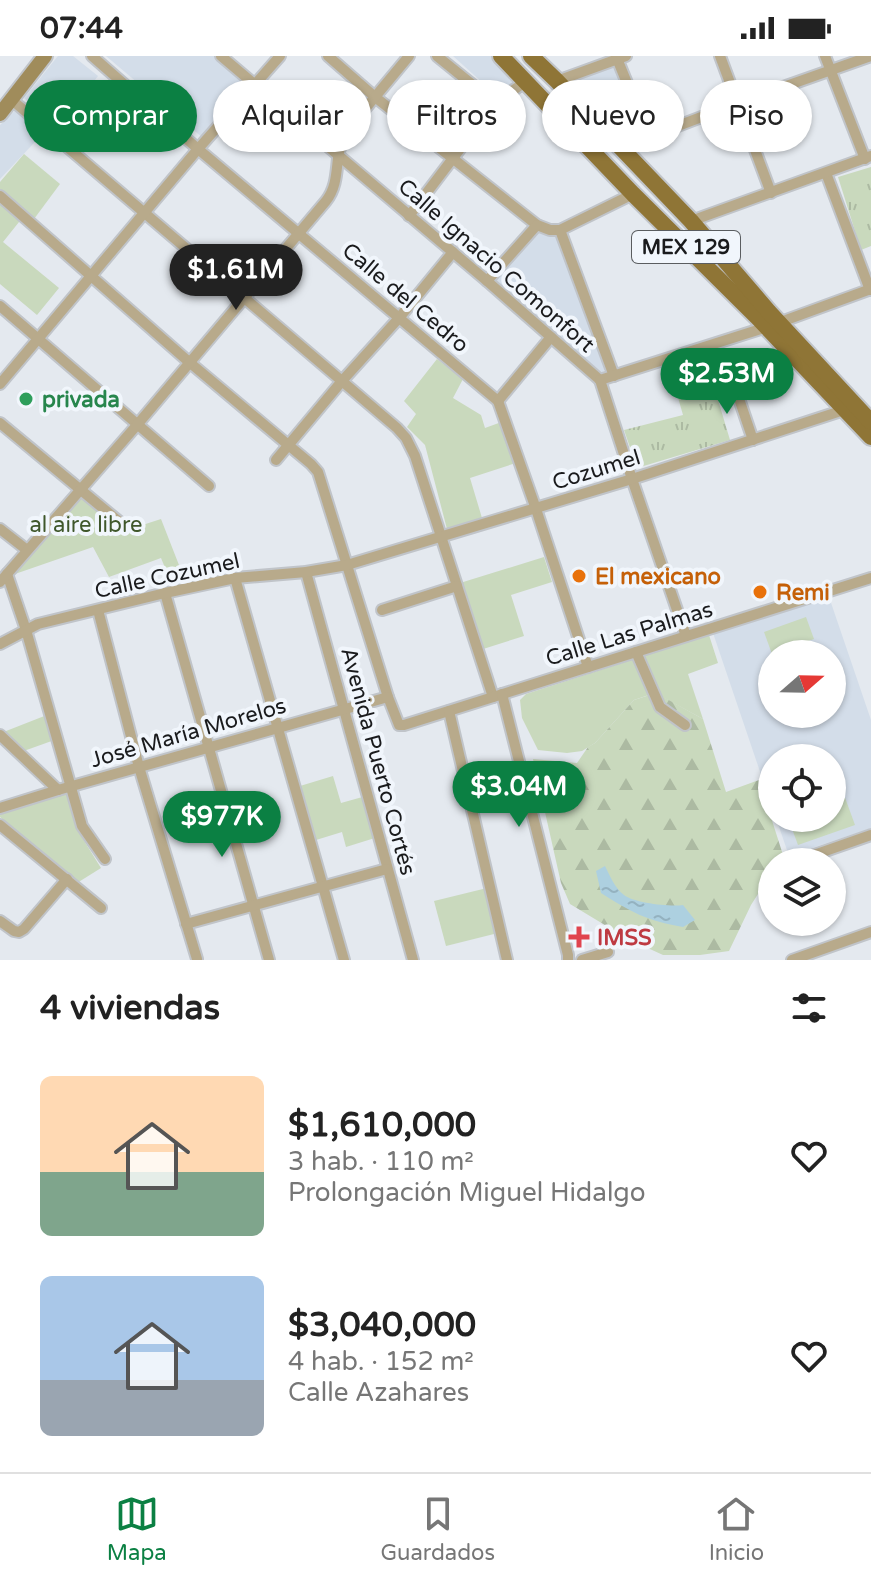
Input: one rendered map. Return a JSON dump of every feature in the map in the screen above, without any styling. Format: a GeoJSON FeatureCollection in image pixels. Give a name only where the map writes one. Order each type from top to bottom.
{"type":"FeatureCollection","features":[{"type":"Feature","properties":{"kind":"main road","name":"MEX 129"},"geometry":{"type":"LineString","coordinates":[[501,56],[523,80]]}},
{"type":"Feature","properties":{"kind":"main road","name":"MEX 129"},"geometry":{"type":"LineString","coordinates":[[531,56],[556,80]]}},
{"type":"Feature","properties":{"kind":"main road","name":"MEX 129"},"geometry":{"type":"LineString","coordinates":[[526,83],[633,194],[773,325],[850,407],[871,437]]}},
{"type":"Feature","properties":{"kind":"main road","name":"MEX 129"},"geometry":{"type":"LineString","coordinates":[[626,152],[691,221],[773,325]]}},
{"type":"Feature","properties":{"kind":"main road","name":"MEX 129"},"geometry":{"type":"LineString","coordinates":[[850,407],[871,422]]}},
{"type":"Feature","properties":{"kind":"street"},"geometry":{"type":"LineString","coordinates":[[0,114],[45,56]]}},
{"type":"Feature","properties":{"kind":"street","name":"Calle del Cedro"},"geometry":{"type":"LineString","coordinates":[[92,56],[498,401]]}},
{"type":"Feature","properties":{"kind":"street","name":"Calle Ignacio Comonfort"},"geometry":{"type":"LineString","coordinates":[[221,56],[249,80]]}},
{"type":"Feature","properties":{"kind":"street"},"geometry":{"type":"LineString","coordinates":[[259,80],[280,56]]}},
{"type":"Feature","properties":{"kind":"street"},"geometry":{"type":"LineString","coordinates":[[328,56],[537,225],[560,230],[633,194]]}},
{"type":"Feature","properties":{"kind":"street"},"geometry":{"type":"LineString","coordinates":[[105,859],[82,826],[26,630],[4,578],[332,193],[340,143],[345,133],[409,56]]}},
{"type":"Feature","properties":{"kind":"street"},"geometry":{"type":"LineString","coordinates":[[437,56],[467,80]]}},
{"type":"Feature","properties":{"kind":"street"},"geometry":{"type":"LineString","coordinates":[[720,56],[729,80]]}},
{"type":"Feature","properties":{"kind":"street"},"geometry":{"type":"LineString","coordinates":[[691,221],[868,158],[825,56]]}},
{"type":"Feature","properties":{"kind":"street"},"geometry":{"type":"LineString","coordinates":[[801,80],[871,56]]}},
{"type":"Feature","properties":{"kind":"street"},"geometry":{"type":"LineString","coordinates":[[560,80],[620,57],[628,80]]}},
{"type":"Feature","properties":{"kind":"street"},"geometry":{"type":"LineString","coordinates":[[12,100],[406,438],[415,456],[497,696],[568,960]]}},
{"type":"Feature","properties":{"kind":"street"},"geometry":{"type":"LineString","coordinates":[[0,384],[213,132]]}},
{"type":"Feature","properties":{"kind":"street","name":"Calle Ignacio Comonfort"},"geometry":{"type":"LineString","coordinates":[[332,152],[600,380]]}},
{"type":"Feature","properties":{"kind":"street"},"geometry":{"type":"LineString","coordinates":[[409,216],[459,152]]}},
{"type":"Feature","properties":{"kind":"street"},"geometry":{"type":"LineString","coordinates":[[756,152],[771,193]]}},
{"type":"Feature","properties":{"kind":"street"},"geometry":{"type":"LineString","coordinates":[[686,636],[600,380],[773,325],[870,289],[826,173]]}},
{"type":"Feature","properties":{"kind":"street"},"geometry":{"type":"LineString","coordinates":[[0,196],[318,472],[388,697]]}},
{"type":"Feature","properties":{"kind":"street"},"geometry":{"type":"LineString","coordinates":[[487,281],[537,225]]}},
{"type":"Feature","properties":{"kind":"street"},"geometry":{"type":"LineString","coordinates":[[560,230],[614,376]]}},
{"type":"Feature","properties":{"kind":"street"},"geometry":{"type":"LineString","coordinates":[[276,460],[453,252]]}},
{"type":"Feature","properties":{"kind":"street"},"geometry":{"type":"LineString","coordinates":[[0,306],[209,486]]}},
{"type":"Feature","properties":{"kind":"street"},"geometry":{"type":"LineString","coordinates":[[551,337],[498,401],[588,667]]}},
{"type":"Feature","properties":{"kind":"street"},"geometry":{"type":"LineString","coordinates":[[733,381],[753,440]]}},
{"type":"Feature","properties":{"kind":"street","name":"Cozumel"},"geometry":{"type":"LineString","coordinates":[[347,565],[632,479],[850,407]]}},
{"type":"Feature","properties":{"kind":"street"},"geometry":{"type":"LineString","coordinates":[[0,423],[122,524]]}},
{"type":"Feature","properties":{"kind":"street"},"geometry":{"type":"LineString","coordinates":[[0,529],[27,550]]}},
{"type":"Feature","properties":{"kind":"street","name":"Calle Cozumel"},"geometry":{"type":"LineString","coordinates":[[0,644],[38,624],[165,593],[235,578],[347,565]]}},
{"type":"Feature","properties":{"kind":"street","name":"Avenida Puerto Cortés"},"geometry":{"type":"LineString","coordinates":[[306,572],[413,960]]}},
{"type":"Feature","properties":{"kind":"street"},"geometry":{"type":"LineString","coordinates":[[235,578],[344,960]]}},
{"type":"Feature","properties":{"kind":"street","name":"Calle Las Palmas"},"geometry":{"type":"LineString","coordinates":[[388,697],[399,725],[404,725],[871,578]]}},
{"type":"Feature","properties":{"kind":"street"},"geometry":{"type":"LineString","coordinates":[[382,610],[457,586]]}},
{"type":"Feature","properties":{"kind":"street"},"geometry":{"type":"LineString","coordinates":[[165,593],[269,960]]}},
{"type":"Feature","properties":{"kind":"street"},"geometry":{"type":"LineString","coordinates":[[98,610],[139,767],[197,959]]}},
{"type":"Feature","properties":{"kind":"street"},"geometry":{"type":"LineString","coordinates":[[636,652],[660,707],[685,725]]}},
{"type":"Feature","properties":{"kind":"street","name":"José María Morelos"},"geometry":{"type":"LineString","coordinates":[[0,808],[388,697]]}},
{"type":"Feature","properties":{"kind":"street"},"geometry":{"type":"LineString","coordinates":[[449,711],[507,960]]}},
{"type":"Feature","properties":{"kind":"street"},"geometry":{"type":"LineString","coordinates":[[0,735],[58,790]]}},
{"type":"Feature","properties":{"kind":"street"},"geometry":{"type":"LineString","coordinates":[[0,825],[101,908]]}},
{"type":"Feature","properties":{"kind":"street"},"geometry":{"type":"LineString","coordinates":[[834,848],[871,835]]}},
{"type":"Feature","properties":{"kind":"street"},"geometry":{"type":"LineString","coordinates":[[186,924],[387,869]]}},
{"type":"Feature","properties":{"kind":"street"},"geometry":{"type":"LineString","coordinates":[[0,921],[14,931],[24,929],[67,879]]}},
{"type":"Feature","properties":{"kind":"street"},"geometry":{"type":"LineString","coordinates":[[792,960],[871,932]]}},
{"type":"Feature","properties":{"kind":"street"},"geometry":{"type":"LineString","coordinates":[[582,960],[608,952]]}},
{"type":"Feature","properties":{"kind":"shaded area"},"geometry":{"type":"Polygon","coordinates":[[[58,56],[73,56],[98,76],[95,80],[39,80],[58,56]]]}},
{"type":"Feature","properties":{"kind":"shaded area"},"geometry":{"type":"Polygon","coordinates":[[[106,56],[220,56],[247,80],[213,80],[213,128],[203,138],[197,133],[197,80],[134,80],[106,56]]]}},
{"type":"Feature","properties":{"kind":"shaded area"},"geometry":{"type":"Polygon","coordinates":[[[453,56],[494,56],[518,80],[479,80],[453,56]]]}},
{"type":"Feature","properties":{"kind":"shaded area"},"geometry":{"type":"Polygon","coordinates":[[[617,62],[624,80],[568,80],[617,62]]]}},
{"type":"Feature","properties":{"kind":"shaded area"},"geometry":{"type":"Polygon","coordinates":[[[22,104],[24,106],[25,152],[0,179],[0,125],[22,104]]]}},
{"type":"Feature","properties":{"kind":"shaded area"},"geometry":{"type":"Polygon","coordinates":[[[537,225],[560,230],[608,361],[603,373],[487,281],[537,225]]]}},
{"type":"Feature","properties":{"kind":"shaded area"},"geometry":{"type":"Polygon","coordinates":[[[828,594],[844,640],[758,640],[758,728],[846,728],[846,647],[871,720],[871,828],[812,848],[786,848],[781,832],[846,832],[846,744],[758,744],[758,766],[713,633],[828,594]]]}},
{"type":"Feature","properties":{"kind":"green space"},"geometry":{"type":"Polygon","coordinates":[[[24,154],[60,184],[34,219],[0,189],[0,182],[24,154]]]}},
{"type":"Feature","properties":{"kind":"green space"},"geometry":{"type":"Polygon","coordinates":[[[871,167],[871,246],[861,250],[838,177],[871,167]]]}},
{"type":"Feature","properties":{"kind":"green space"},"geometry":{"type":"Polygon","coordinates":[[[0,198],[23,217],[3,242],[59,288],[37,315],[0,284],[0,198]]]}},
{"type":"Feature","properties":{"kind":"green space"},"geometry":{"type":"Polygon","coordinates":[[[437,359],[463,379],[453,398],[481,415],[485,428],[507,420],[522,461],[470,478],[482,518],[447,529],[425,445],[407,427],[416,414],[404,401],[437,359]]]}},
{"type":"Feature","properties":{"kind":"green space"},"geometry":{"type":"Polygon","coordinates":[[[713,383],[730,440],[637,468],[624,430],[683,415],[677,394],[713,383]]]}},
{"type":"Feature","properties":{"kind":"green space","name":"al aire libre"},"geometry":{"type":"Polygon","coordinates":[[[84,491],[127,530],[161,519],[186,583],[173,587],[161,558],[109,577],[93,547],[15,574],[84,491]]]}},
{"type":"Feature","properties":{"kind":"green space"},"geometry":{"type":"Polygon","coordinates":[[[544,557],[552,582],[511,595],[524,636],[480,650],[460,583],[544,557]]]}},
{"type":"Feature","properties":{"kind":"green space"},"geometry":{"type":"Polygon","coordinates":[[[806,617],[814,639],[767,640],[764,632],[806,617]]]}},
{"type":"Feature","properties":{"kind":"green space"},"geometry":{"type":"Polygon","coordinates":[[[709,635],[718,663],[688,674],[703,719],[655,693],[634,700],[595,743],[582,751],[538,750],[522,718],[520,700],[526,694],[709,635]]]}},
{"type":"Feature","properties":{"kind":"green space"},"geometry":{"type":"Polygon","coordinates":[[[656,693],[703,719],[726,792],[758,780],[758,832],[776,832],[781,848],[758,848],[758,894],[729,951],[663,955],[628,939],[570,904],[561,883],[533,759],[577,763],[588,747],[634,700],[656,693]]]}},
{"type":"Feature","properties":{"kind":"green space"},"geometry":{"type":"Polygon","coordinates":[[[52,713],[60,738],[21,752],[1,733],[52,713]]]}},
{"type":"Feature","properties":{"kind":"green space"},"geometry":{"type":"Polygon","coordinates":[[[333,776],[341,803],[366,796],[378,837],[346,847],[342,832],[316,840],[300,786],[333,776]]]}},
{"type":"Feature","properties":{"kind":"green space"},"geometry":{"type":"Polygon","coordinates":[[[67,793],[78,831],[101,868],[77,883],[0,817],[0,813],[67,793]]]}},
{"type":"Feature","properties":{"kind":"green space"},"geometry":{"type":"Polygon","coordinates":[[[846,800],[855,825],[846,828],[846,800]]]}},
{"type":"Feature","properties":{"kind":"green space"},"geometry":{"type":"Polygon","coordinates":[[[793,832],[835,832],[798,845],[793,832]]]}},
{"type":"Feature","properties":{"kind":"green space"},"geometry":{"type":"Polygon","coordinates":[[[487,888],[498,933],[446,946],[434,901],[487,888]]]}},
{"type":"Feature","properties":{"kind":"water"},"geometry":{"type":"Polygon","coordinates":[[[605,866],[624,895],[652,904],[683,905],[695,920],[683,927],[670,925],[640,915],[612,900],[601,893],[596,871],[605,866]]]}},
{"type":"Feature","properties":{"kind":"place","name":"privada"},"geometry":{"type":"Point","coordinates":[26,399]}},
{"type":"Feature","properties":{"kind":"place","name":"El mexicano"},"geometry":{"type":"Point","coordinates":[579,576]}},
{"type":"Feature","properties":{"kind":"place","name":"Remi"},"geometry":{"type":"Point","coordinates":[760,592]}},
{"type":"Feature","properties":{"kind":"place","name":"IMSS"},"geometry":{"type":"Point","coordinates":[579,937]}}]}
